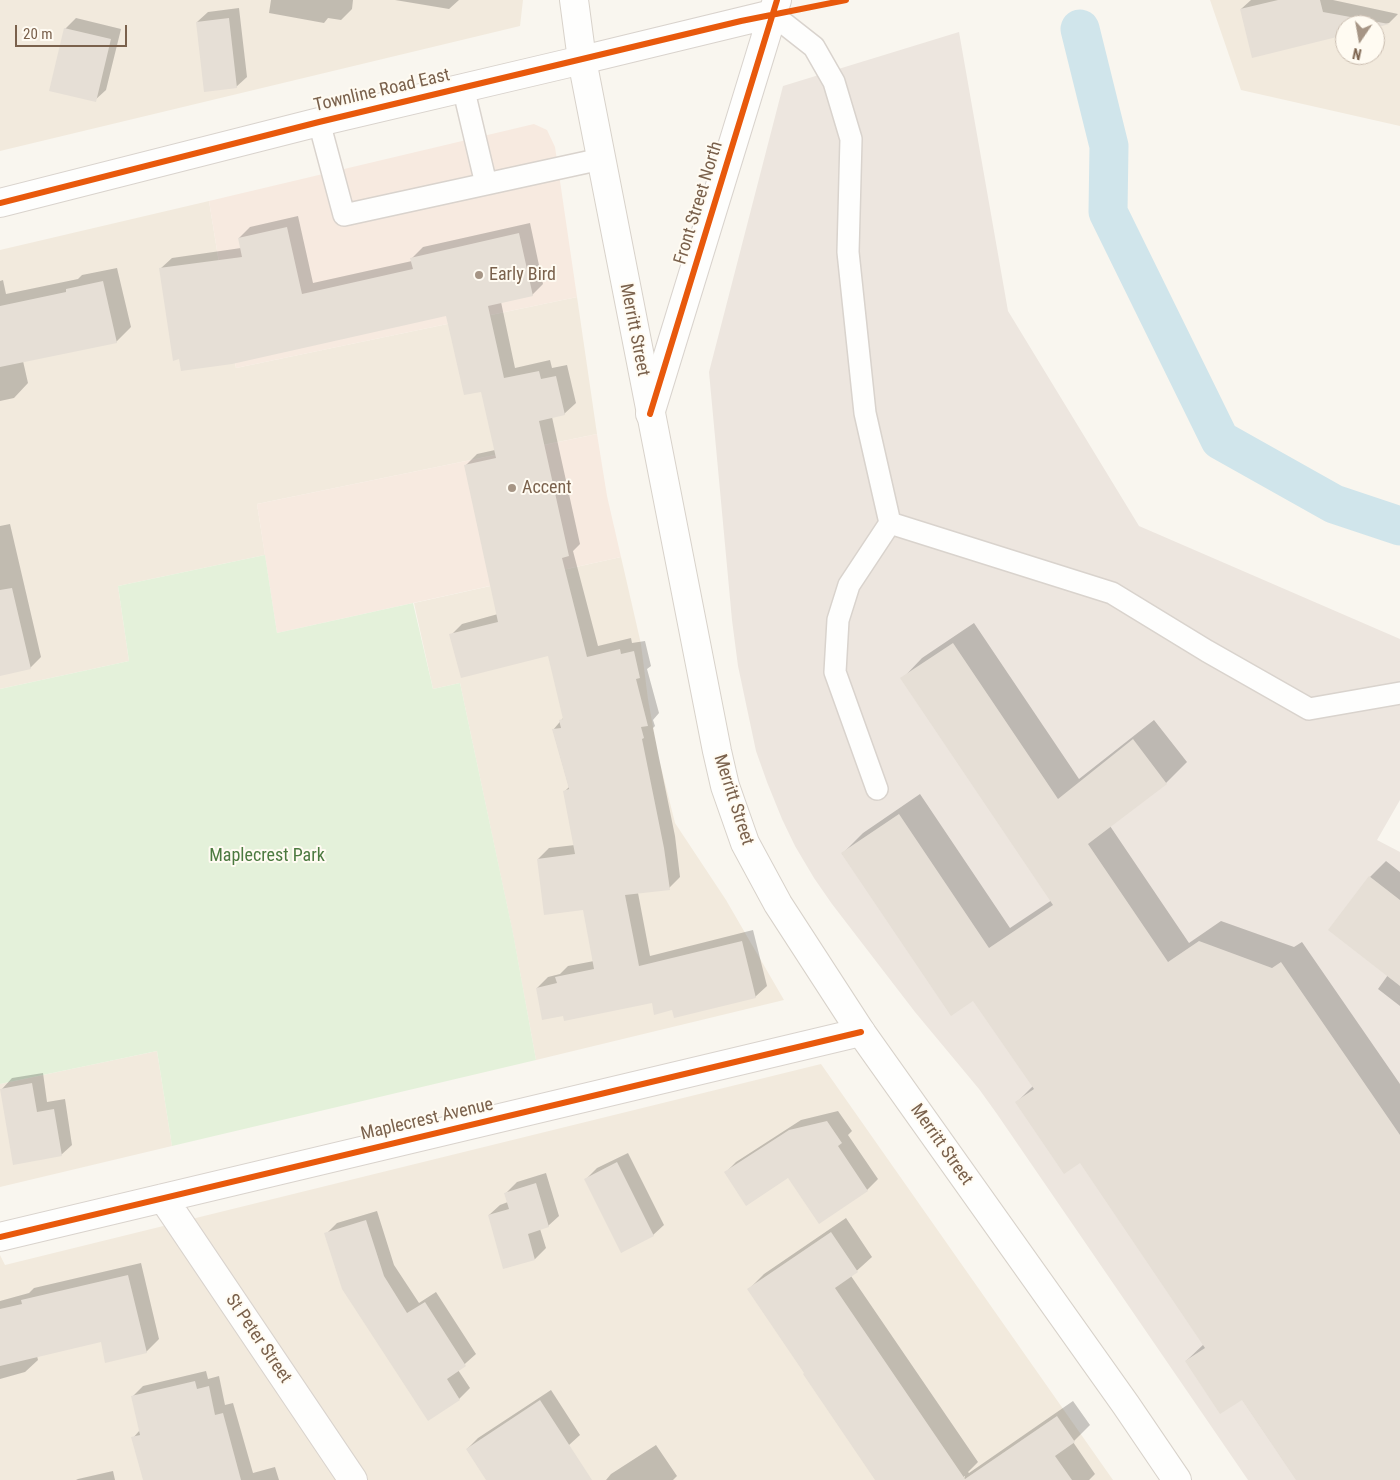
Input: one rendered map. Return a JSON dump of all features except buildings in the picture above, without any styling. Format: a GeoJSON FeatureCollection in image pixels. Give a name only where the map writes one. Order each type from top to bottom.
{"type":"FeatureCollection","features":[{"type":"Feature","properties":{"kind":"street","name":"Merritt Street"},"geometry":{"type":"LineString","coordinates":[[574,0],[582,60],[717,750],[725,786],[745,843],[759,871],[861,1032],[1126,1405],[1177,1480]]}},
{"type":"Feature","properties":{"kind":"street","name":"Townline Road East"},"geometry":{"type":"LineString","coordinates":[[0,203],[319,122],[582,60],[775,7]]}},
{"type":"Feature","properties":{"kind":"street","name":"Front Street North"},"geometry":{"type":"LineString","coordinates":[[650,414],[775,7]]}},
{"type":"Feature","properties":{"kind":"street","name":"Maplecrest Avenue"},"geometry":{"type":"LineString","coordinates":[[0,1237],[861,1032]]}},
{"type":"Feature","properties":{"kind":"street","name":"St Peter Street"},"geometry":{"type":"LineString","coordinates":[[163,1198],[353,1480]]}},
{"type":"Feature","properties":{"kind":"lane"},"geometry":{"type":"LineString","coordinates":[[775,7],[814,47],[834,82],[851,139],[848,252],[865,413],[890,523],[849,585],[838,620],[835,672],[878,789]]}},
{"type":"Feature","properties":{"kind":"lane"},"geometry":{"type":"LineString","coordinates":[[463,88],[486,184]]}},
{"type":"Feature","properties":{"kind":"lane"},"geometry":{"type":"LineString","coordinates":[[319,122],[344,215],[601,159]]}},
{"type":"Feature","properties":{"kind":"lane"},"geometry":{"type":"LineString","coordinates":[[890,523],[1112,593],[1207,651],[1309,709],[1400,693]]}},
{"type":"Feature","properties":{"kind":"shaded area"},"geometry":{"type":"Polygon","coordinates":[[[0,0],[523,0],[520,26],[0,151],[0,0]]]}},
{"type":"Feature","properties":{"kind":"shaded area"},"geometry":{"type":"Polygon","coordinates":[[[1210,0],[1400,0],[1400,126],[1241,90],[1210,0]]]}},
{"type":"Feature","properties":{"kind":"shaded area"},"geometry":{"type":"Polygon","coordinates":[[[959,32],[1008,311],[1139,526],[1400,639],[1400,800],[1377,840],[1400,852],[1400,1480],[1248,1480],[979,1089],[915,1012],[814,878],[782,819],[756,751],[738,666],[732,620],[709,372],[783,86],[959,32]]]}},
{"type":"Feature","properties":{"kind":"shaded area"},"geometry":{"type":"Polygon","coordinates":[[[534,124],[547,130],[555,147],[577,297],[236,368],[209,201],[534,124]]]}},
{"type":"Feature","properties":{"kind":"shaded area"},"geometry":{"type":"Polygon","coordinates":[[[209,201],[236,368],[577,297],[597,434],[257,504],[265,555],[118,586],[129,661],[0,689],[0,250],[209,201]]]}},
{"type":"Feature","properties":{"kind":"shaded area"},"geometry":{"type":"Polygon","coordinates":[[[597,434],[607,496],[621,557],[277,633],[257,504],[597,434]]]}},
{"type":"Feature","properties":{"kind":"shaded area"},"geometry":{"type":"Polygon","coordinates":[[[621,557],[641,644],[648,699],[659,759],[675,823],[726,900],[784,1000],[536,1060],[513,934],[460,683],[433,689],[414,603],[621,557]]]}},
{"type":"Feature","properties":{"kind":"shaded area"},"geometry":{"type":"Polygon","coordinates":[[[157,1051],[172,1146],[0,1187],[0,1084],[157,1051]]]}},
{"type":"Feature","properties":{"kind":"shaded area"},"geometry":{"type":"Polygon","coordinates":[[[821,1064],[1113,1480],[0,1480],[0,1255],[5,1265],[821,1064]]]}},
{"type":"Feature","properties":{"kind":"green space","name":"Maplecrest Park"},"geometry":{"type":"Polygon","coordinates":[[[265,555],[277,633],[413,603],[433,689],[460,683],[513,933],[536,1060],[172,1146],[157,1051],[0,1084],[0,689],[129,661],[118,586],[265,555]]]}},
{"type":"Feature","properties":{"kind":"waterway"},"geometry":{"type":"LineString","coordinates":[[1080,29],[1109,146],[1108,212],[1220,440],[1334,504],[1400,526]]}},
{"type":"Feature","properties":{"kind":"cycle path"},"geometry":{"type":"LineString","coordinates":[[650,414],[777,0]]}},
{"type":"Feature","properties":{"kind":"cycle path"},"geometry":{"type":"LineString","coordinates":[[0,203],[319,122],[741,21],[846,0]]}},
{"type":"Feature","properties":{"kind":"cycle path"},"geometry":{"type":"LineString","coordinates":[[0,1237],[861,1032]]}},
{"type":"Feature","properties":{"kind":"place","name":"Early Bird"},"geometry":{"type":"Point","coordinates":[479,275]}},
{"type":"Feature","properties":{"kind":"place","name":"Accent"},"geometry":{"type":"Point","coordinates":[512,488]}}]}
